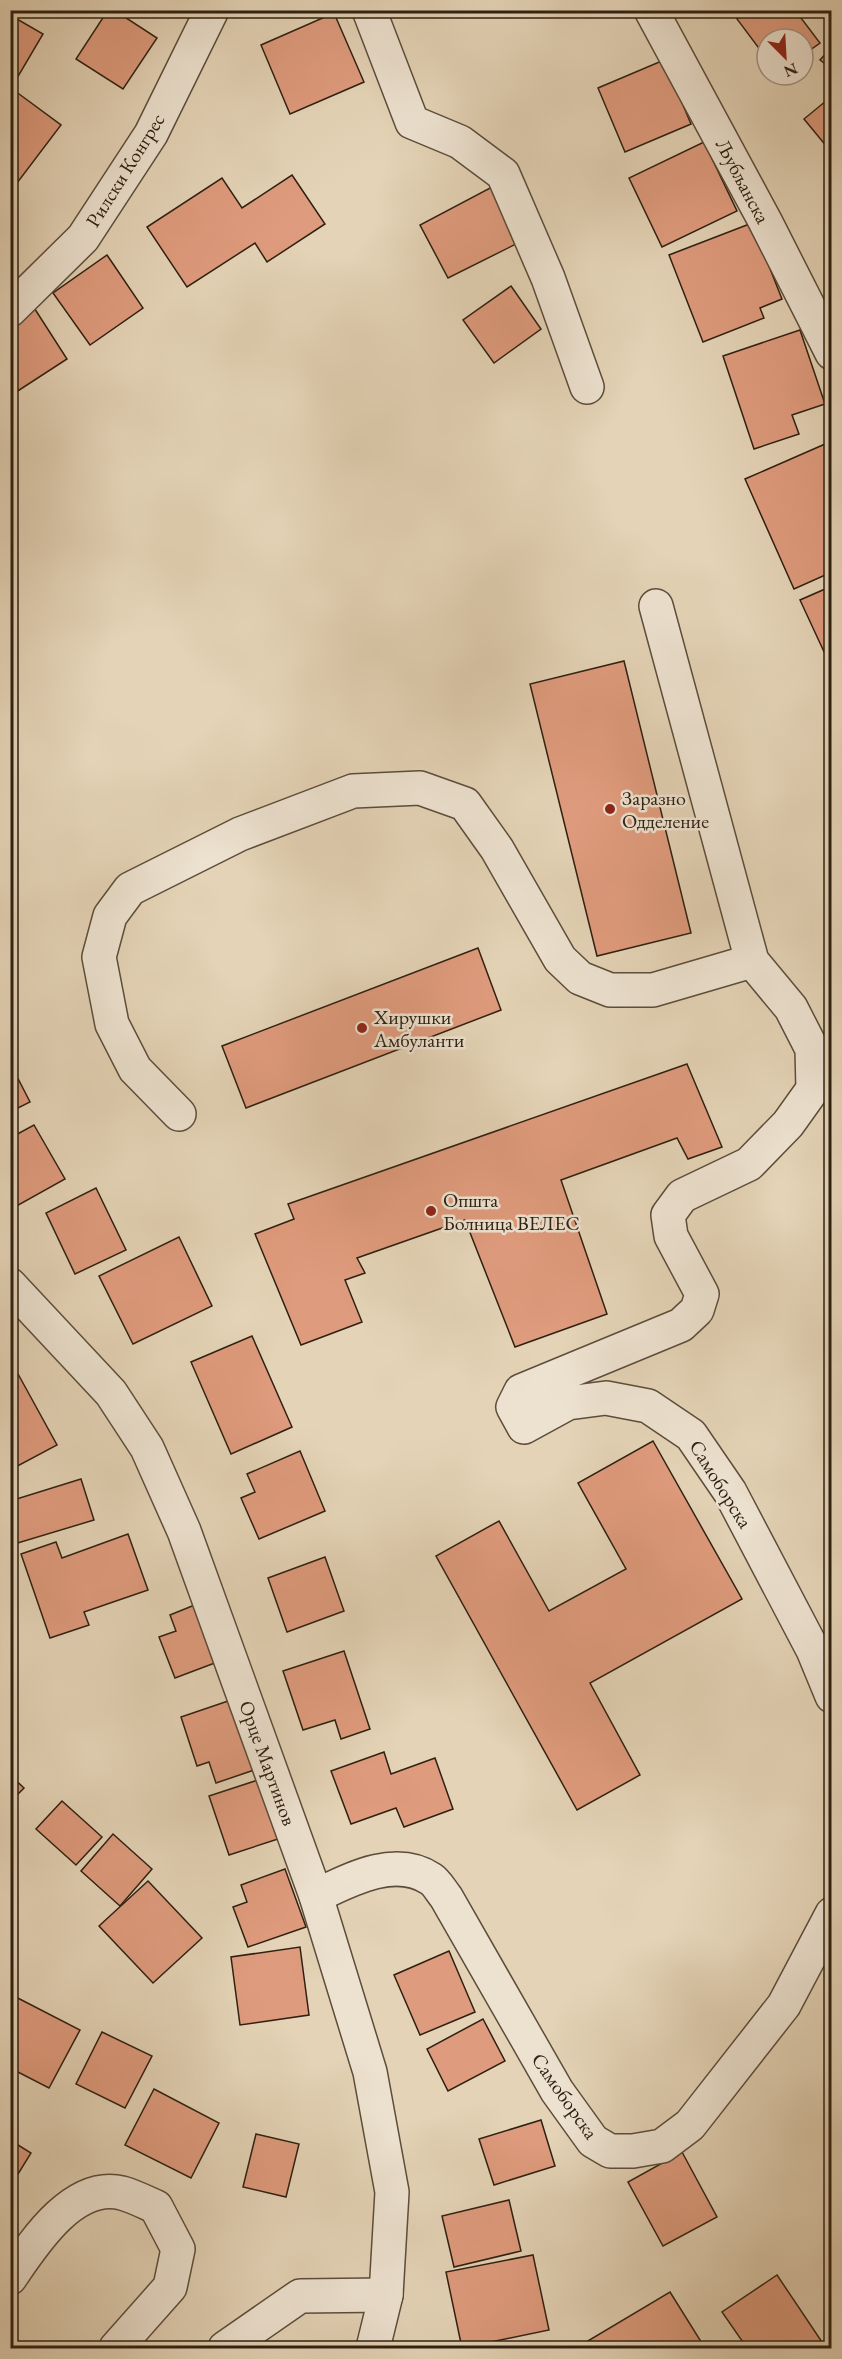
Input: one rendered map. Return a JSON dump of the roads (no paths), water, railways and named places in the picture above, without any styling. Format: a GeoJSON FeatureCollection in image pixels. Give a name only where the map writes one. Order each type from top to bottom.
{"type":"FeatureCollection","features":[{"type":"Feature","properties":{"kind":"street","name":"Рилски Конгрес"},"geometry":{"type":"LineString","coordinates":[[10,310],[83,238],[151,134],[212,10]]}},
{"type":"Feature","properties":{"kind":"street"},"geometry":{"type":"LineString","coordinates":[[369,10],[412,122],[460,142],[502,174],[548,278],[587,387]]}},
{"type":"Feature","properties":{"kind":"street","name":"Љубљанска"},"geometry":{"type":"LineString","coordinates":[[651,10],[765,221],[831,353]]}},
{"type":"Feature","properties":{"kind":"street"},"geometry":{"type":"LineString","coordinates":[[179,1114],[135,1069],[112,1024],[99,957],[110,916],[130,889],[240,834],[353,791],[420,788],[465,804],[497,849],[560,959],[580,978],[610,990],[653,990],[752,961],[656,606]]}},
{"type":"Feature","properties":{"kind":"street","name":"Самоборска"},"geometry":{"type":"LineString","coordinates":[[752,961],[791,1008],[812,1049],[813,1089],[788,1124],[749,1164],[682,1196],[668,1215],[671,1236],[702,1294],[697,1310],[681,1325],[521,1391],[513,1407],[524,1427],[568,1403],[606,1398],[648,1406],[692,1435],[741,1513],[813,1650],[831,1696]]}},
{"type":"Feature","properties":{"kind":"street","name":"Орце Мартинов"},"geometry":{"type":"LineString","coordinates":[[10,1285],[111,1393],[147,1448],[184,1531],[316,1896],[370,2072],[392,2192],[386,2295],[373,2349]]}},
{"type":"Feature","properties":{"kind":"street","name":"Самоборска"},"geometry":{"type":"LineString","coordinates":[[316,1896],[371,1872],[410,1870],[432,1880],[446,1897],[557,2091],[593,2141],[610,2151],[633,2151],[662,2146],[690,2125],[784,2005],[831,1914]]}},
{"type":"Feature","properties":{"kind":"street"},"geometry":{"type":"LineString","coordinates":[[10,2278],[57,2216],[93,2193],[120,2192],[156,2206],[178,2249],[170,2287],[116,2349]]}},
{"type":"Feature","properties":{"kind":"street"},"geometry":{"type":"LineString","coordinates":[[225,2349],[300,2296],[386,2295]]}},
{"type":"Feature","properties":{"kind":"place","name":"Заразно Одделение"},"geometry":{"type":"Point","coordinates":[610,809]}},
{"type":"Feature","properties":{"kind":"place","name":"Хирушки Амбуланти"},"geometry":{"type":"Point","coordinates":[362,1028]}},
{"type":"Feature","properties":{"kind":"place","name":"Општа Болница ВЕЛЕС"},"geometry":{"type":"Point","coordinates":[431,1211]}}]}
